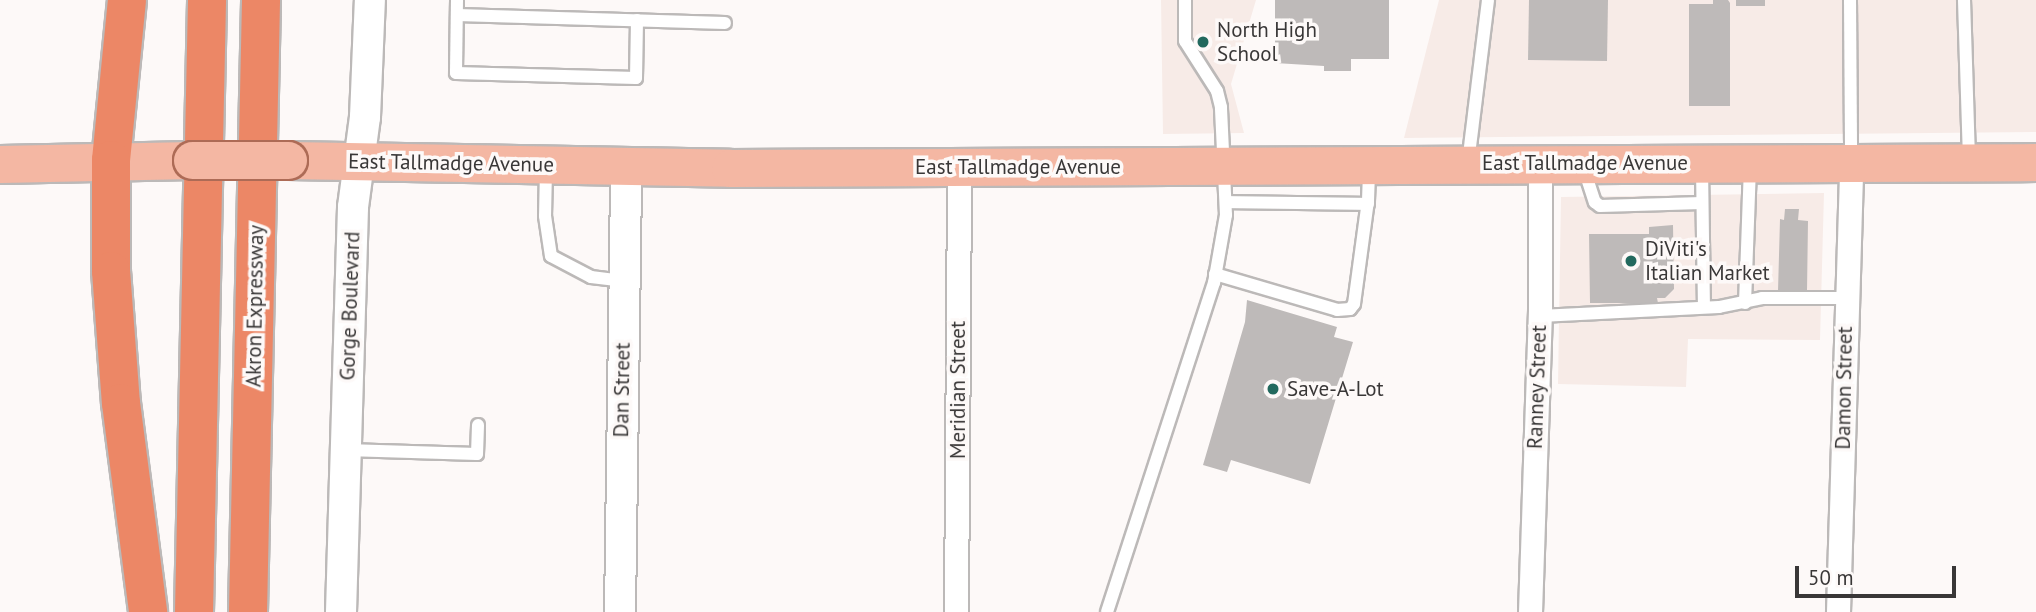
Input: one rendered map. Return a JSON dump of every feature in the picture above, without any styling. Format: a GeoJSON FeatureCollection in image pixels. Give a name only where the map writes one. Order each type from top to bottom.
{"type":"FeatureCollection","features":[{"type":"Feature","properties":{"kind":"highway"},"geometry":{"type":"LineString","coordinates":[[127,0],[111,160],[113,304],[148,612]]}},
{"type":"Feature","properties":{"kind":"highway"},"geometry":{"type":"LineString","coordinates":[[194,612],[207,0]]}},
{"type":"Feature","properties":{"kind":"highway","name":"Akron Expressway"},"geometry":{"type":"LineString","coordinates":[[248,612],[261,0]]}},
{"type":"Feature","properties":{"kind":"main road","name":"East Tallmadge Avenue"},"geometry":{"type":"LineString","coordinates":[[0,164],[111,160],[358,160],[626,167],[959,167],[2036,162]]}},
{"type":"Feature","properties":{"kind":"street","name":"Gorge Boulevard"},"geometry":{"type":"LineString","coordinates":[[341,612],[353,207],[365,117],[370,0]]}},
{"type":"Feature","properties":{"kind":"street","name":"Ranney Street"},"geometry":{"type":"LineString","coordinates":[[1530,612],[1539,316],[1540,163]]}},
{"type":"Feature","properties":{"kind":"street","name":"Damon Street"},"geometry":{"type":"LineString","coordinates":[[1838,612],[1851,163]]}},
{"type":"Feature","properties":{"kind":"street","name":"Dan Street"},"geometry":{"type":"LineString","coordinates":[[620,612],[626,167]]}},
{"type":"Feature","properties":{"kind":"street","name":"Meridian Street"},"geometry":{"type":"LineString","coordinates":[[956,612],[959,167]]}},
{"type":"Feature","properties":{"kind":"lane"},"geometry":{"type":"LineString","coordinates":[[457,0],[456,73],[636,78],[638,20]]}},
{"type":"Feature","properties":{"kind":"lane"},"geometry":{"type":"LineString","coordinates":[[1107,612],[1215,274],[1226,202],[1221,107],[1217,91],[1185,41],[1185,0]]}},
{"type":"Feature","properties":{"kind":"lane"},"geometry":{"type":"LineString","coordinates":[[1468,163],[1488,0]]}},
{"type":"Feature","properties":{"kind":"lane"},"geometry":{"type":"LineString","coordinates":[[1850,0],[1851,163]]}},
{"type":"Feature","properties":{"kind":"lane"},"geometry":{"type":"LineString","coordinates":[[1965,0],[1969,164]]}},
{"type":"Feature","properties":{"kind":"lane"},"geometry":{"type":"LineString","coordinates":[[457,15],[725,23]]}},
{"type":"Feature","properties":{"kind":"lane"},"geometry":{"type":"LineString","coordinates":[[1581,163],[1595,202],[1600,206],[1702,203]]}},
{"type":"Feature","properties":{"kind":"lane"},"geometry":{"type":"LineString","coordinates":[[1702,163],[1704,307]]}},
{"type":"Feature","properties":{"kind":"lane"},"geometry":{"type":"LineString","coordinates":[[1745,303],[1750,163]]}},
{"type":"Feature","properties":{"kind":"lane"},"geometry":{"type":"LineString","coordinates":[[1215,274],[1337,310],[1350,309],[1354,304],[1368,204],[1369,164]]}},
{"type":"Feature","properties":{"kind":"lane"},"geometry":{"type":"LineString","coordinates":[[546,165],[545,216],[551,256],[591,277],[623,281]]}},
{"type":"Feature","properties":{"kind":"lane"},"geometry":{"type":"LineString","coordinates":[[1226,202],[1368,204]]}},
{"type":"Feature","properties":{"kind":"lane"},"geometry":{"type":"LineString","coordinates":[[1539,316],[1704,307],[1745,303],[1762,298],[1846,298]]}},
{"type":"Feature","properties":{"kind":"lane"},"geometry":{"type":"LineString","coordinates":[[346,450],[477,454],[478,425]]}},
{"type":"Feature","properties":{"kind":"shaded area","name":"North High School"},"geometry":{"type":"Polygon","coordinates":[[[1161,0],[1256,0],[1231,84],[1244,133],[1163,134],[1161,0]]]}},
{"type":"Feature","properties":{"kind":"shaded area"},"geometry":{"type":"Polygon","coordinates":[[[1439,0],[2036,0],[2036,132],[1404,138],[1439,0]]]}},
{"type":"Feature","properties":{"kind":"shaded area"},"geometry":{"type":"Polygon","coordinates":[[[1824,193],[1820,340],[1688,339],[1686,387],[1558,384],[1561,197],[1824,193]]]}},
{"type":"Feature","properties":{"kind":"building"},"geometry":{"type":"Polygon","coordinates":[[[1275,0],[1389,0],[1389,59],[1351,59],[1351,71],[1324,71],[1324,66],[1275,63],[1275,0]]]}},
{"type":"Feature","properties":{"kind":"building"},"geometry":{"type":"Polygon","coordinates":[[[1529,0],[1608,0],[1607,61],[1528,60],[1529,0]]]}},
{"type":"Feature","properties":{"kind":"building"},"geometry":{"type":"Polygon","coordinates":[[[1713,0],[1728,0],[1730,3],[1730,106],[1689,106],[1689,4],[1713,4],[1713,0]]]}},
{"type":"Feature","properties":{"kind":"building"},"geometry":{"type":"Polygon","coordinates":[[[1736,0],[1765,0],[1765,6],[1736,6],[1736,0]]]}},
{"type":"Feature","properties":{"kind":"building"},"geometry":{"type":"Polygon","coordinates":[[[1785,209],[1799,209],[1798,220],[1808,221],[1807,291],[1778,291],[1780,219],[1784,220],[1785,209]]]}},
{"type":"Feature","properties":{"kind":"building","name":"DiViti's Italian Market"},"geometry":{"type":"Polygon","coordinates":[[[1673,225],[1674,289],[1665,298],[1657,298],[1658,303],[1590,303],[1589,234],[1649,234],[1649,227],[1673,225]]]}},
{"type":"Feature","properties":{"kind":"building"},"geometry":{"type":"Polygon","coordinates":[[[1247,300],[1337,327],[1334,337],[1353,342],[1310,484],[1231,460],[1227,472],[1203,465],[1245,322],[1247,300]]]}},
{"type":"Feature","properties":{"kind":"place","name":"North High School"},"geometry":{"type":"Point","coordinates":[1203,42]}},
{"type":"Feature","properties":{"kind":"place","name":"DiViti's Italian Market"},"geometry":{"type":"Point","coordinates":[1631,261]}},
{"type":"Feature","properties":{"kind":"place","name":"Save-A-Lot"},"geometry":{"type":"Point","coordinates":[1273,389]}}]}
